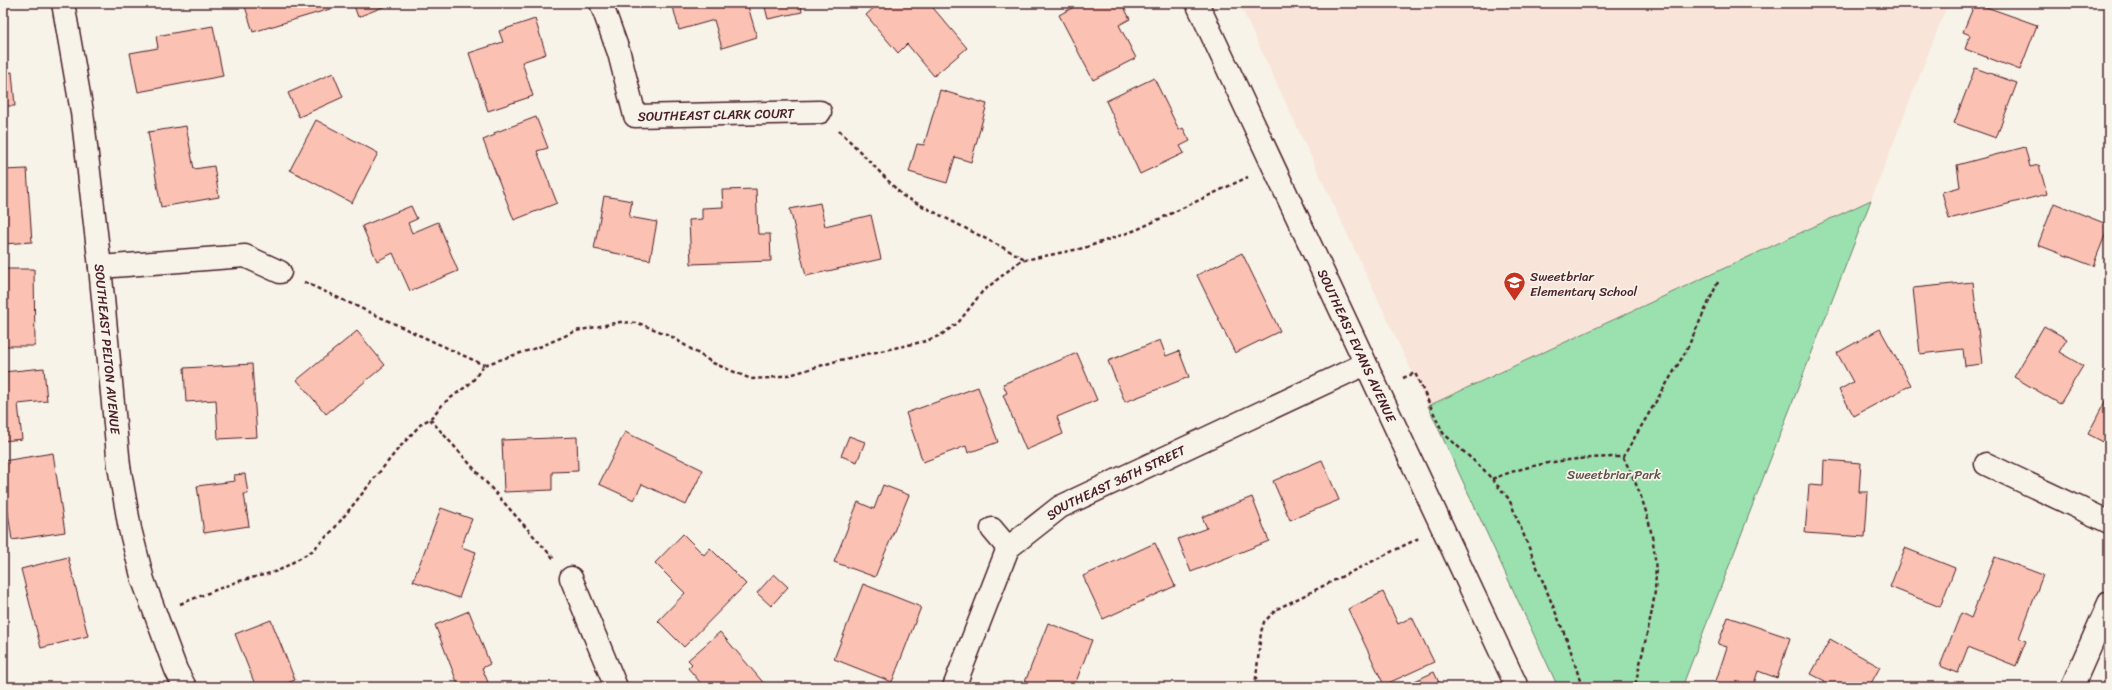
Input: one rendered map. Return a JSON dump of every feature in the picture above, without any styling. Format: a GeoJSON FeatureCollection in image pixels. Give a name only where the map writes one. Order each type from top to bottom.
{"type":"FeatureCollection","features":[{"type":"Feature","properties":{"kind":"street","name":"SOUTHEAST PELTON AVENUE"},"geometry":{"type":"LineString","coordinates":[[63,3],[82,112],[100,266],[119,466],[130,529],[143,580],[154,612],[176,670],[185,687]]}},
{"type":"Feature","properties":{"kind":"street","name":"SOUTHEAST CLARK COURT"},"geometry":{"type":"LineString","coordinates":[[601,3],[619,53],[635,116],[820,112]]}},
{"type":"Feature","properties":{"kind":"street","name":"SOUTHEAST EVANS AVENUE"},"geometry":{"type":"LineString","coordinates":[[1197,3],[1441,528],[1517,687]]}},
{"type":"Feature","properties":{"kind":"street"},"geometry":{"type":"LineString","coordinates":[[100,266],[245,256],[280,272]]}},
{"type":"Feature","properties":{"kind":"street","name":"SOUTHEAST 36TH STREET"},"geometry":{"type":"LineString","coordinates":[[1008,548],[1060,507],[1365,364]]}},
{"type":"Feature","properties":{"kind":"street"},"geometry":{"type":"LineString","coordinates":[[1986,464],[2109,522]]}},
{"type":"Feature","properties":{"kind":"street"},"geometry":{"type":"LineString","coordinates":[[954,687],[1008,548],[992,529]]}},
{"type":"Feature","properties":{"kind":"street"},"geometry":{"type":"LineString","coordinates":[[571,578],[616,687]]}},
{"type":"Feature","properties":{"kind":"street"},"geometry":{"type":"LineString","coordinates":[[2072,687],[2109,603]]}},
{"type":"Feature","properties":{"kind":"path"},"geometry":{"type":"LineString","coordinates":[[820,112],[867,157],[903,196],[1026,260]]}},
{"type":"Feature","properties":{"kind":"path"},"geometry":{"type":"LineString","coordinates":[[154,612],[190,601],[236,582],[278,571],[312,551],[333,530],[398,449],[422,423],[430,419],[444,403],[472,382],[484,365],[542,346],[576,331],[620,322],[638,323],[663,333],[713,363],[751,379],[793,374],[840,360],[926,341],[941,335],[958,323],[982,292],[1000,275],[1020,261],[1084,248],[1136,230],[1273,165]]}},
{"type":"Feature","properties":{"kind":"path"},"geometry":{"type":"LineString","coordinates":[[280,272],[484,365]]}},
{"type":"Feature","properties":{"kind":"path"},"geometry":{"type":"LineString","coordinates":[[1623,457],[1686,350],[1718,282]]}},
{"type":"Feature","properties":{"kind":"path"},"geometry":{"type":"LineString","coordinates":[[1377,390],[1415,373],[1444,433],[1492,479],[1506,495],[1516,515],[1569,645],[1582,687]]}},
{"type":"Feature","properties":{"kind":"path"},"geometry":{"type":"LineString","coordinates":[[430,419],[571,578]]}},
{"type":"Feature","properties":{"kind":"path"},"geometry":{"type":"LineString","coordinates":[[1492,479],[1520,469],[1560,461],[1623,457]]}},
{"type":"Feature","properties":{"kind":"path"},"geometry":{"type":"LineString","coordinates":[[1623,457],[1646,509],[1654,553],[1654,592],[1636,687]]}},
{"type":"Feature","properties":{"kind":"path"},"geometry":{"type":"LineString","coordinates":[[1255,687],[1261,632],[1264,622],[1277,609],[1319,586],[1441,528]]}},
{"type":"Feature","properties":{"kind":"shaded area","name":"Sweetbriar Elementary School"},"geometry":{"type":"Polygon","coordinates":[[[1239,3],[1948,3],[1871,200],[1428,406],[1239,3]]]}},
{"type":"Feature","properties":{"kind":"green space","name":"Sweetbriar Park"},"geometry":{"type":"Polygon","coordinates":[[[1871,200],[1682,687],[1558,687],[1428,406],[1871,200]]]}},
{"type":"Feature","properties":{"kind":"building"},"geometry":{"type":"Polygon","coordinates":[[[244,3],[328,3],[330,9],[253,32],[244,3]]]}},
{"type":"Feature","properties":{"kind":"building"},"geometry":{"type":"Polygon","coordinates":[[[353,3],[393,3],[358,17],[353,3]]]}},
{"type":"Feature","properties":{"kind":"building"},"geometry":{"type":"Polygon","coordinates":[[[672,3],[747,3],[757,37],[722,48],[714,20],[679,30],[672,3]]]}},
{"type":"Feature","properties":{"kind":"building"},"geometry":{"type":"Polygon","coordinates":[[[764,3],[811,3],[801,5],[802,12],[768,19],[764,3]]]}},
{"type":"Feature","properties":{"kind":"building"},"geometry":{"type":"Polygon","coordinates":[[[879,3],[929,3],[967,48],[934,76],[907,44],[898,53],[866,15],[879,3]]]}},
{"type":"Feature","properties":{"kind":"building"},"geometry":{"type":"Polygon","coordinates":[[[1081,3],[1122,3],[1130,19],[1119,25],[1136,58],[1093,80],[1059,15],[1081,3]]]}},
{"type":"Feature","properties":{"kind":"building"},"geometry":{"type":"Polygon","coordinates":[[[1975,3],[2037,25],[2020,70],[1965,49],[1970,35],[1963,32],[1975,3]]]}},
{"type":"Feature","properties":{"kind":"building"},"geometry":{"type":"Polygon","coordinates":[[[535,19],[546,54],[522,62],[533,96],[488,111],[469,53],[503,42],[499,31],[535,19]]]}},
{"type":"Feature","properties":{"kind":"building"},"geometry":{"type":"Polygon","coordinates":[[[213,26],[223,76],[138,92],[130,53],[158,48],[156,36],[213,26]]]}},
{"type":"Feature","properties":{"kind":"building"},"geometry":{"type":"Polygon","coordinates":[[[1975,68],[2017,83],[1996,138],[1954,123],[1975,68]]]}},
{"type":"Feature","properties":{"kind":"building"},"geometry":{"type":"Polygon","coordinates":[[[12,72],[15,106],[3,106],[3,73],[12,72]]]}},
{"type":"Feature","properties":{"kind":"building"},"geometry":{"type":"Polygon","coordinates":[[[333,73],[343,97],[299,117],[288,93],[333,73]]]}},
{"type":"Feature","properties":{"kind":"building"},"geometry":{"type":"Polygon","coordinates":[[[1154,78],[1179,130],[1183,128],[1190,141],[1180,146],[1184,153],[1140,174],[1106,101],[1154,78]]]}},
{"type":"Feature","properties":{"kind":"building"},"geometry":{"type":"Polygon","coordinates":[[[940,90],[987,104],[971,162],[955,157],[947,183],[909,172],[917,144],[924,145],[940,90]]]}},
{"type":"Feature","properties":{"kind":"building"},"geometry":{"type":"Polygon","coordinates":[[[536,117],[548,148],[537,151],[557,203],[514,220],[483,140],[495,135],[494,133],[536,117]]]}},
{"type":"Feature","properties":{"kind":"building"},"geometry":{"type":"Polygon","coordinates":[[[316,120],[378,153],[352,203],[290,170],[316,120]]]}},
{"type":"Feature","properties":{"kind":"building"},"geometry":{"type":"Polygon","coordinates":[[[186,126],[194,169],[214,166],[219,197],[161,207],[148,132],[186,126]]]}},
{"type":"Feature","properties":{"kind":"building"},"geometry":{"type":"Polygon","coordinates":[[[2025,147],[2030,167],[2039,165],[2047,194],[1949,219],[1942,192],[1960,187],[1957,165],[2025,147]]]}},
{"type":"Feature","properties":{"kind":"building"},"geometry":{"type":"Polygon","coordinates":[[[27,169],[32,242],[3,244],[3,170],[27,169]]]}},
{"type":"Feature","properties":{"kind":"building"},"geometry":{"type":"Polygon","coordinates":[[[756,189],[758,234],[770,234],[771,261],[691,264],[689,220],[702,219],[702,208],[723,207],[722,190],[756,189]]]}},
{"type":"Feature","properties":{"kind":"building"},"geometry":{"type":"Polygon","coordinates":[[[604,196],[632,201],[629,217],[657,222],[650,260],[594,249],[604,196]]]}},
{"type":"Feature","properties":{"kind":"building"},"geometry":{"type":"Polygon","coordinates":[[[820,203],[825,226],[871,215],[881,259],[806,276],[790,209],[820,203]]]}},
{"type":"Feature","properties":{"kind":"building"},"geometry":{"type":"Polygon","coordinates":[[[2054,203],[2109,225],[2093,266],[2038,245],[2054,203]]]}},
{"type":"Feature","properties":{"kind":"building"},"geometry":{"type":"Polygon","coordinates":[[[411,206],[417,219],[408,223],[412,233],[438,222],[458,271],[410,291],[393,253],[377,261],[362,226],[411,206]]]}},
{"type":"Feature","properties":{"kind":"building"},"geometry":{"type":"Polygon","coordinates":[[[1242,253],[1280,331],[1235,353],[1197,275],[1242,253]]]}},
{"type":"Feature","properties":{"kind":"building"},"geometry":{"type":"Polygon","coordinates":[[[3,269],[34,269],[35,346],[3,346],[3,269]]]}},
{"type":"Feature","properties":{"kind":"building"},"geometry":{"type":"Polygon","coordinates":[[[1973,282],[1982,364],[1965,366],[1963,349],[1920,354],[1913,288],[1973,282]]]}},
{"type":"Feature","properties":{"kind":"building"},"geometry":{"type":"Polygon","coordinates":[[[2044,326],[2067,339],[2059,352],[2083,366],[2060,404],[2014,377],[2044,326]]]}},
{"type":"Feature","properties":{"kind":"building"},"geometry":{"type":"Polygon","coordinates":[[[1880,329],[1911,385],[1854,416],[1839,390],[1853,382],[1837,353],[1880,329]]]}},
{"type":"Feature","properties":{"kind":"building"},"geometry":{"type":"Polygon","coordinates":[[[357,331],[385,365],[326,414],[297,380],[357,331]]]}},
{"type":"Feature","properties":{"kind":"building"},"geometry":{"type":"Polygon","coordinates":[[[1160,340],[1166,356],[1179,351],[1189,377],[1125,402],[1108,361],[1160,340]]]}},
{"type":"Feature","properties":{"kind":"building"},"geometry":{"type":"Polygon","coordinates":[[[1077,353],[1097,400],[1057,417],[1063,434],[1026,450],[1003,395],[1007,393],[1003,384],[1077,353]]]}},
{"type":"Feature","properties":{"kind":"building"},"geometry":{"type":"Polygon","coordinates":[[[252,364],[257,437],[218,439],[216,400],[186,402],[184,368],[252,364]]]}},
{"type":"Feature","properties":{"kind":"building"},"geometry":{"type":"Polygon","coordinates":[[[44,368],[47,401],[18,404],[22,439],[3,441],[3,372],[44,368]]]}},
{"type":"Feature","properties":{"kind":"building"},"geometry":{"type":"Polygon","coordinates":[[[978,387],[998,442],[968,453],[966,446],[923,462],[906,413],[978,387]]]}},
{"type":"Feature","properties":{"kind":"building"},"geometry":{"type":"Polygon","coordinates":[[[2109,394],[2109,445],[2088,434],[2109,394]]]}},
{"type":"Feature","properties":{"kind":"building"},"geometry":{"type":"Polygon","coordinates":[[[625,432],[703,470],[686,505],[642,484],[634,500],[599,484],[625,432]]]}},
{"type":"Feature","properties":{"kind":"building"},"geometry":{"type":"Polygon","coordinates":[[[849,436],[865,442],[857,462],[841,456],[849,436]]]}},
{"type":"Feature","properties":{"kind":"building"},"geometry":{"type":"Polygon","coordinates":[[[577,437],[578,471],[552,472],[552,490],[504,492],[502,440],[577,437]]]}},
{"type":"Feature","properties":{"kind":"building"},"geometry":{"type":"Polygon","coordinates":[[[53,453],[65,532],[12,540],[3,478],[3,461],[53,453]]]}},
{"type":"Feature","properties":{"kind":"building"},"geometry":{"type":"Polygon","coordinates":[[[1322,460],[1339,500],[1290,520],[1273,481],[1322,460]]]}},
{"type":"Feature","properties":{"kind":"building"},"geometry":{"type":"Polygon","coordinates":[[[1824,460],[1861,463],[1859,492],[1868,492],[1865,537],[1805,533],[1809,485],[1823,486],[1824,460]]]}},
{"type":"Feature","properties":{"kind":"building"},"geometry":{"type":"Polygon","coordinates":[[[245,474],[248,494],[244,494],[249,526],[204,533],[197,486],[235,481],[234,475],[245,474]]]}},
{"type":"Feature","properties":{"kind":"building"},"geometry":{"type":"Polygon","coordinates":[[[883,485],[909,495],[875,577],[834,562],[858,502],[874,509],[883,485]]]}},
{"type":"Feature","properties":{"kind":"building"},"geometry":{"type":"Polygon","coordinates":[[[1252,497],[1269,541],[1191,572],[1178,539],[1207,528],[1202,517],[1252,497]]]}},
{"type":"Feature","properties":{"kind":"building"},"geometry":{"type":"Polygon","coordinates":[[[441,508],[472,519],[461,547],[476,552],[459,598],[413,581],[441,508]]]}},
{"type":"Feature","properties":{"kind":"building"},"geometry":{"type":"Polygon","coordinates":[[[683,534],[704,555],[710,548],[746,584],[684,647],[658,621],[685,593],[655,563],[683,534]]]}},
{"type":"Feature","properties":{"kind":"building"},"geometry":{"type":"Polygon","coordinates":[[[1155,543],[1175,586],[1103,619],[1083,576],[1155,543]]]}},
{"type":"Feature","properties":{"kind":"building"},"geometry":{"type":"Polygon","coordinates":[[[1905,548],[1955,568],[1940,607],[1890,587],[1905,548]]]}},
{"type":"Feature","properties":{"kind":"building"},"geometry":{"type":"Polygon","coordinates":[[[68,557],[88,636],[41,648],[21,569],[68,557]]]}},
{"type":"Feature","properties":{"kind":"building"},"geometry":{"type":"Polygon","coordinates":[[[1995,557],[2043,575],[2019,638],[2026,641],[2016,666],[1968,647],[1958,673],[1940,666],[1961,613],[1971,618],[1995,557]]]}},
{"type":"Feature","properties":{"kind":"building"},"geometry":{"type":"Polygon","coordinates":[[[774,574],[788,587],[771,606],[757,593],[774,574]]]}},
{"type":"Feature","properties":{"kind":"building"},"geometry":{"type":"Polygon","coordinates":[[[863,584],[921,607],[892,682],[834,659],[863,584]]]}},
{"type":"Feature","properties":{"kind":"building"},"geometry":{"type":"Polygon","coordinates":[[[1383,592],[1398,624],[1412,617],[1434,662],[1384,685],[1348,609],[1383,592]]]}},
{"type":"Feature","properties":{"kind":"building"},"geometry":{"type":"Polygon","coordinates":[[[469,611],[490,664],[482,668],[490,687],[459,687],[435,625],[469,611]]]}},
{"type":"Feature","properties":{"kind":"building"},"geometry":{"type":"Polygon","coordinates":[[[1728,617],[1790,638],[1777,678],[1758,671],[1753,687],[1714,687],[1727,647],[1718,644],[1728,617]]]}},
{"type":"Feature","properties":{"kind":"building"},"geometry":{"type":"Polygon","coordinates":[[[271,620],[295,680],[277,687],[256,687],[235,634],[271,620]]]}},
{"type":"Feature","properties":{"kind":"building"},"geometry":{"type":"Polygon","coordinates":[[[1048,623],[1092,640],[1074,687],[1036,687],[1025,682],[1048,623]]]}},
{"type":"Feature","properties":{"kind":"building"},"geometry":{"type":"Polygon","coordinates":[[[720,632],[767,687],[704,687],[688,668],[692,664],[688,660],[720,632]]]}},
{"type":"Feature","properties":{"kind":"building"},"geometry":{"type":"Polygon","coordinates":[[[1830,639],[1880,667],[1869,687],[1822,687],[1825,681],[1811,674],[1830,639]]]}},
{"type":"Feature","properties":{"kind":"building"},"geometry":{"type":"Polygon","coordinates":[[[1434,672],[1441,687],[1402,687],[1434,672]]]}},
{"type":"Feature","properties":{"kind":"place","name":"Sweetbriar Elementary School"},"geometry":{"type":"Point","coordinates":[1514,302]}}]}
